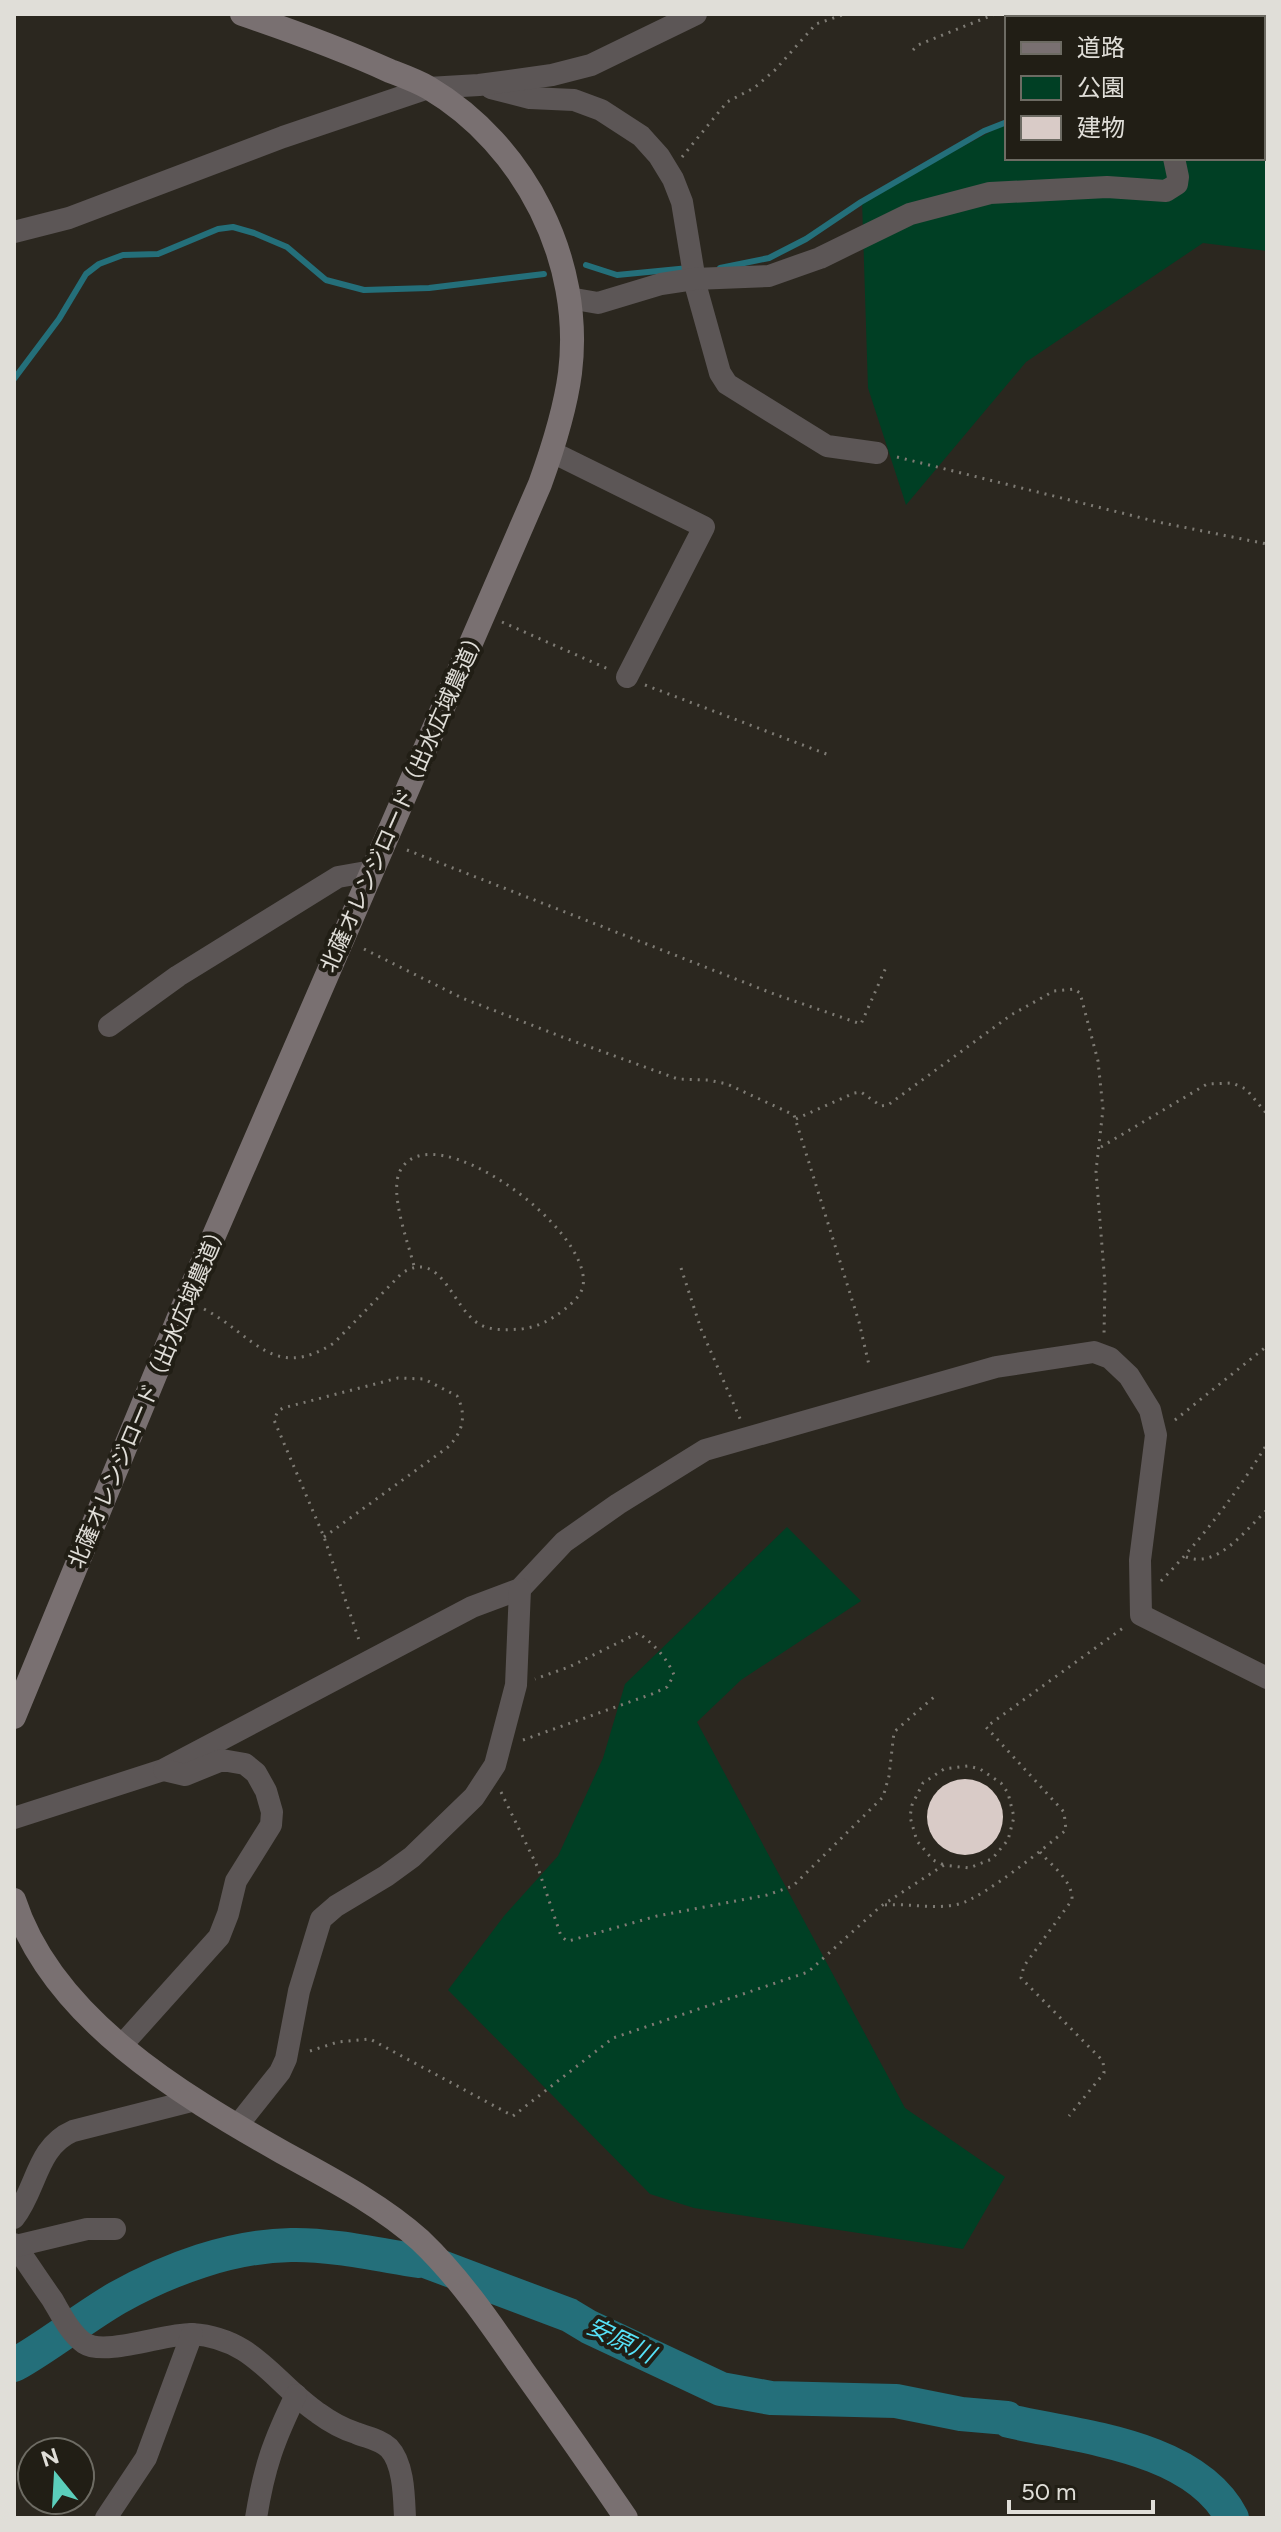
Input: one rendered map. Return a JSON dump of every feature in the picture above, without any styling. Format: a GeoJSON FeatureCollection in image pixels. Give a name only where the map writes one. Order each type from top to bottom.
{"type":"FeatureCollection","features":[{"type":"Feature","properties":{"kind":"street","name":"北薩オレンジロード（出水広域農道）"},"geometry":{"type":"LineString","coordinates":[[14,1717],[186,1300],[552,452],[570,370],[567,282],[551,230],[516,168],[495,142],[428,88],[321,41],[242,14]]}},
{"type":"Feature","properties":{"kind":"street"},"geometry":{"type":"LineString","coordinates":[[14,232],[69,218],[283,137],[428,88],[552,75],[591,65],[696,14]]}},
{"type":"Feature","properties":{"kind":"street"},"geometry":{"type":"LineString","coordinates":[[479,85],[530,98],[574,100],[601,110],[641,136],[669,172],[682,202],[693,271],[720,373],[727,384],[827,446],[877,453]]}},
{"type":"Feature","properties":{"kind":"street"},"geometry":{"type":"LineString","coordinates":[[569,298],[598,303],[693,271],[769,276],[820,258],[910,214],[990,193],[1107,187],[1166,191],[1177,184],[1174,160]]}},
{"type":"Feature","properties":{"kind":"street"},"geometry":{"type":"LineString","coordinates":[[552,452],[704,527],[627,677]]}},
{"type":"Feature","properties":{"kind":"street"},"geometry":{"type":"LineString","coordinates":[[109,1026],[178,976],[338,877],[372,871]]}},
{"type":"Feature","properties":{"kind":"street"},"geometry":{"type":"LineString","coordinates":[[14,1818],[163,1770],[472,1607],[520,1589],[564,1542],[705,1450],[996,1367],[1094,1352],[1110,1358],[1140,1390],[1150,1410],[1156,1435],[1140,1560],[1140,1606],[1267,1678]]}},
{"type":"Feature","properties":{"kind":"street"},"geometry":{"type":"LineString","coordinates":[[237,2126],[280,2072],[286,2059],[299,1991],[321,1919],[412,1857],[474,1797],[498,1756],[516,1685],[520,1589]]}},
{"type":"Feature","properties":{"kind":"street"},"geometry":{"type":"LineString","coordinates":[[122,2045],[219,1937],[236,1881],[271,1825],[272,1812],[266,1791],[256,1773],[245,1764],[222,1760],[185,1775],[163,1770]]}},
{"type":"Feature","properties":{"kind":"street"},"geometry":{"type":"LineString","coordinates":[[14,1900],[25,1931],[52,1974],[75,2002],[122,2045],[195,2100],[360,2196],[418,2238],[446,2266],[479,2307],[626,2518]]}},
{"type":"Feature","properties":{"kind":"street"},"geometry":{"type":"LineString","coordinates":[[14,2218],[32,2188],[39,2164],[58,2137],[195,2100]]}},
{"type":"Feature","properties":{"kind":"street"},"geometry":{"type":"LineString","coordinates":[[115,2229],[87,2229],[15,2245],[74,2333],[87,2346],[139,2344],[173,2335],[192,2334],[240,2348],[263,2362],[318,2413],[354,2433],[378,2440],[391,2450],[401,2477],[405,2518]]}},
{"type":"Feature","properties":{"kind":"street"},"geometry":{"type":"LineString","coordinates":[[106,2518],[146,2458],[192,2334]]}},
{"type":"Feature","properties":{"kind":"street"},"geometry":{"type":"LineString","coordinates":[[256,2518],[271,2446],[296,2395]]}},
{"type":"Feature","properties":{"kind":"path"},"geometry":{"type":"LineString","coordinates":[[669,172],[727,102],[754,88],[775,70],[816,24],[845,14]]}},
{"type":"Feature","properties":{"kind":"path"},"geometry":{"type":"LineString","coordinates":[[913,50],[918,45],[995,14]]}},
{"type":"Feature","properties":{"kind":"path"},"geometry":{"type":"LineString","coordinates":[[877,453],[1158,522],[1267,544]]}},
{"type":"Feature","properties":{"kind":"path"},"geometry":{"type":"LineString","coordinates":[[484,614],[671,696],[829,755]]}},
{"type":"Feature","properties":{"kind":"path"},"geometry":{"type":"LineString","coordinates":[[385,841],[760,989],[861,1024],[887,965]]}},
{"type":"Feature","properties":{"kind":"path"},"geometry":{"type":"LineString","coordinates":[[342,938],[462,998],[678,1079],[727,1084],[794,1115],[859,1322],[869,1365]]}},
{"type":"Feature","properties":{"kind":"path"},"geometry":{"type":"LineString","coordinates":[[796,1119],[854,1093],[861,1092],[881,1106],[888,1105],[1011,1015],[1054,991],[1074,989],[1080,993],[1098,1061],[1103,1109],[1096,1171],[1105,1284],[1104,1356]]}},
{"type":"Feature","properties":{"kind":"path"},"geometry":{"type":"LineString","coordinates":[[1100,1148],[1207,1084],[1232,1083],[1246,1089],[1267,1114]]}},
{"type":"Feature","properties":{"kind":"path"},"geometry":{"type":"LineString","coordinates":[[186,1300],[219,1317],[234,1331],[282,1359],[295,1360],[334,1343],[402,1273],[414,1266],[429,1268],[442,1279],[469,1316],[491,1329],[510,1330],[545,1323],[564,1310],[583,1288],[581,1270],[565,1238],[554,1224],[509,1184],[488,1171],[428,1154],[406,1163],[399,1172],[397,1188],[414,1266]]}},
{"type":"Feature","properties":{"kind":"path"},"geometry":{"type":"LineString","coordinates":[[681,1268],[701,1329],[747,1436]]}},
{"type":"Feature","properties":{"kind":"path"},"geometry":{"type":"LineString","coordinates":[[1156,1435],[1267,1346]]}},
{"type":"Feature","properties":{"kind":"path"},"geometry":{"type":"LineString","coordinates":[[324,1537],[459,1436],[463,1415],[457,1396],[424,1379],[398,1378],[278,1411],[274,1423],[324,1537],[367,1662]]}},
{"type":"Feature","properties":{"kind":"path"},"geometry":{"type":"LineString","coordinates":[[881,1906],[961,1903],[1040,1852],[1066,1830],[1064,1812],[986,1727],[1140,1606],[1215,1520],[1267,1444]]}},
{"type":"Feature","properties":{"kind":"path"},"geometry":{"type":"LineString","coordinates":[[1185,1557],[1203,1560],[1213,1557],[1267,1510]]}},
{"type":"Feature","properties":{"kind":"path"},"geometry":{"type":"LineString","coordinates":[[516,1685],[569,1667],[638,1633],[649,1640],[674,1675],[667,1687],[652,1694],[498,1756],[500,1791],[538,1868],[561,1936],[567,1941],[657,1916],[767,1895],[793,1886],[883,1797],[894,1732],[934,1697]]}},
{"type":"Feature","properties":{"kind":"path"},"geometry":{"type":"LineString","coordinates":[[286,2059],[338,2042],[370,2039],[513,2116],[613,2038],[808,1972],[881,1906],[944,1865],[969,1868],[992,1859],[1001,1851],[1012,1829],[1014,1817],[1008,1793],[1001,1783],[980,1769],[956,1766],[933,1775],[923,1783],[912,1805],[910,1817],[917,1841],[933,1860],[944,1865]]}},
{"type":"Feature","properties":{"kind":"path"},"geometry":{"type":"LineString","coordinates":[[1040,1852],[1068,1883],[1072,1900],[1024,1966],[1021,1978],[1105,2066],[1104,2073],[1069,2116]]}},
{"type":"Feature","properties":{"kind":"green space"},"geometry":{"type":"Polygon","coordinates":[[[1267,56],[1267,251],[1203,243],[1026,362],[906,505],[868,388],[862,200],[1005,124],[1005,160],[1265,160],[1267,56]]]}},
{"type":"Feature","properties":{"kind":"green space"},"geometry":{"type":"Polygon","coordinates":[[[787,1527],[861,1601],[741,1680],[697,1722],[905,2108],[1005,2177],[963,2249],[694,2208],[650,2194],[448,1990],[504,1916],[558,1856],[603,1758],[625,1684],[787,1527]]]}},
{"type":"Feature","properties":{"kind":"building"},"geometry":{"type":"Polygon","coordinates":[[[965,1779],[979,1782],[992,1790],[1000,1803],[1003,1817],[1000,1831],[992,1844],[979,1852],[965,1855],[951,1852],[938,1844],[930,1831],[927,1817],[930,1803],[938,1790],[951,1782],[965,1779]]]}},
{"type":"Feature","properties":{"kind":"waterway"},"geometry":{"type":"LineString","coordinates":[[720,268],[769,258],[806,239],[861,202],[984,131],[1005,123]]}},
{"type":"Feature","properties":{"kind":"waterway"},"geometry":{"type":"LineString","coordinates":[[14,379],[59,319],[86,274],[99,264],[123,255],[158,254],[218,229],[233,227],[254,233],[287,247],[326,280],[364,290],[429,288],[544,274]]}},
{"type":"Feature","properties":{"kind":"waterway"},"geometry":{"type":"LineString","coordinates":[[586,265],[617,275],[689,268]]}},
{"type":"Feature","properties":{"kind":"waterway","name":"安原川"},"geometry":{"type":"LineString","coordinates":[[14,2365],[117,2298],[201,2261],[268,2246],[338,2248],[420,2259],[569,2315],[721,2389],[771,2398],[896,2401],[961,2414],[1007,2418],[1009,2421],[1133,2448],[1192,2475],[1215,2494],[1232,2518]]}}]}
